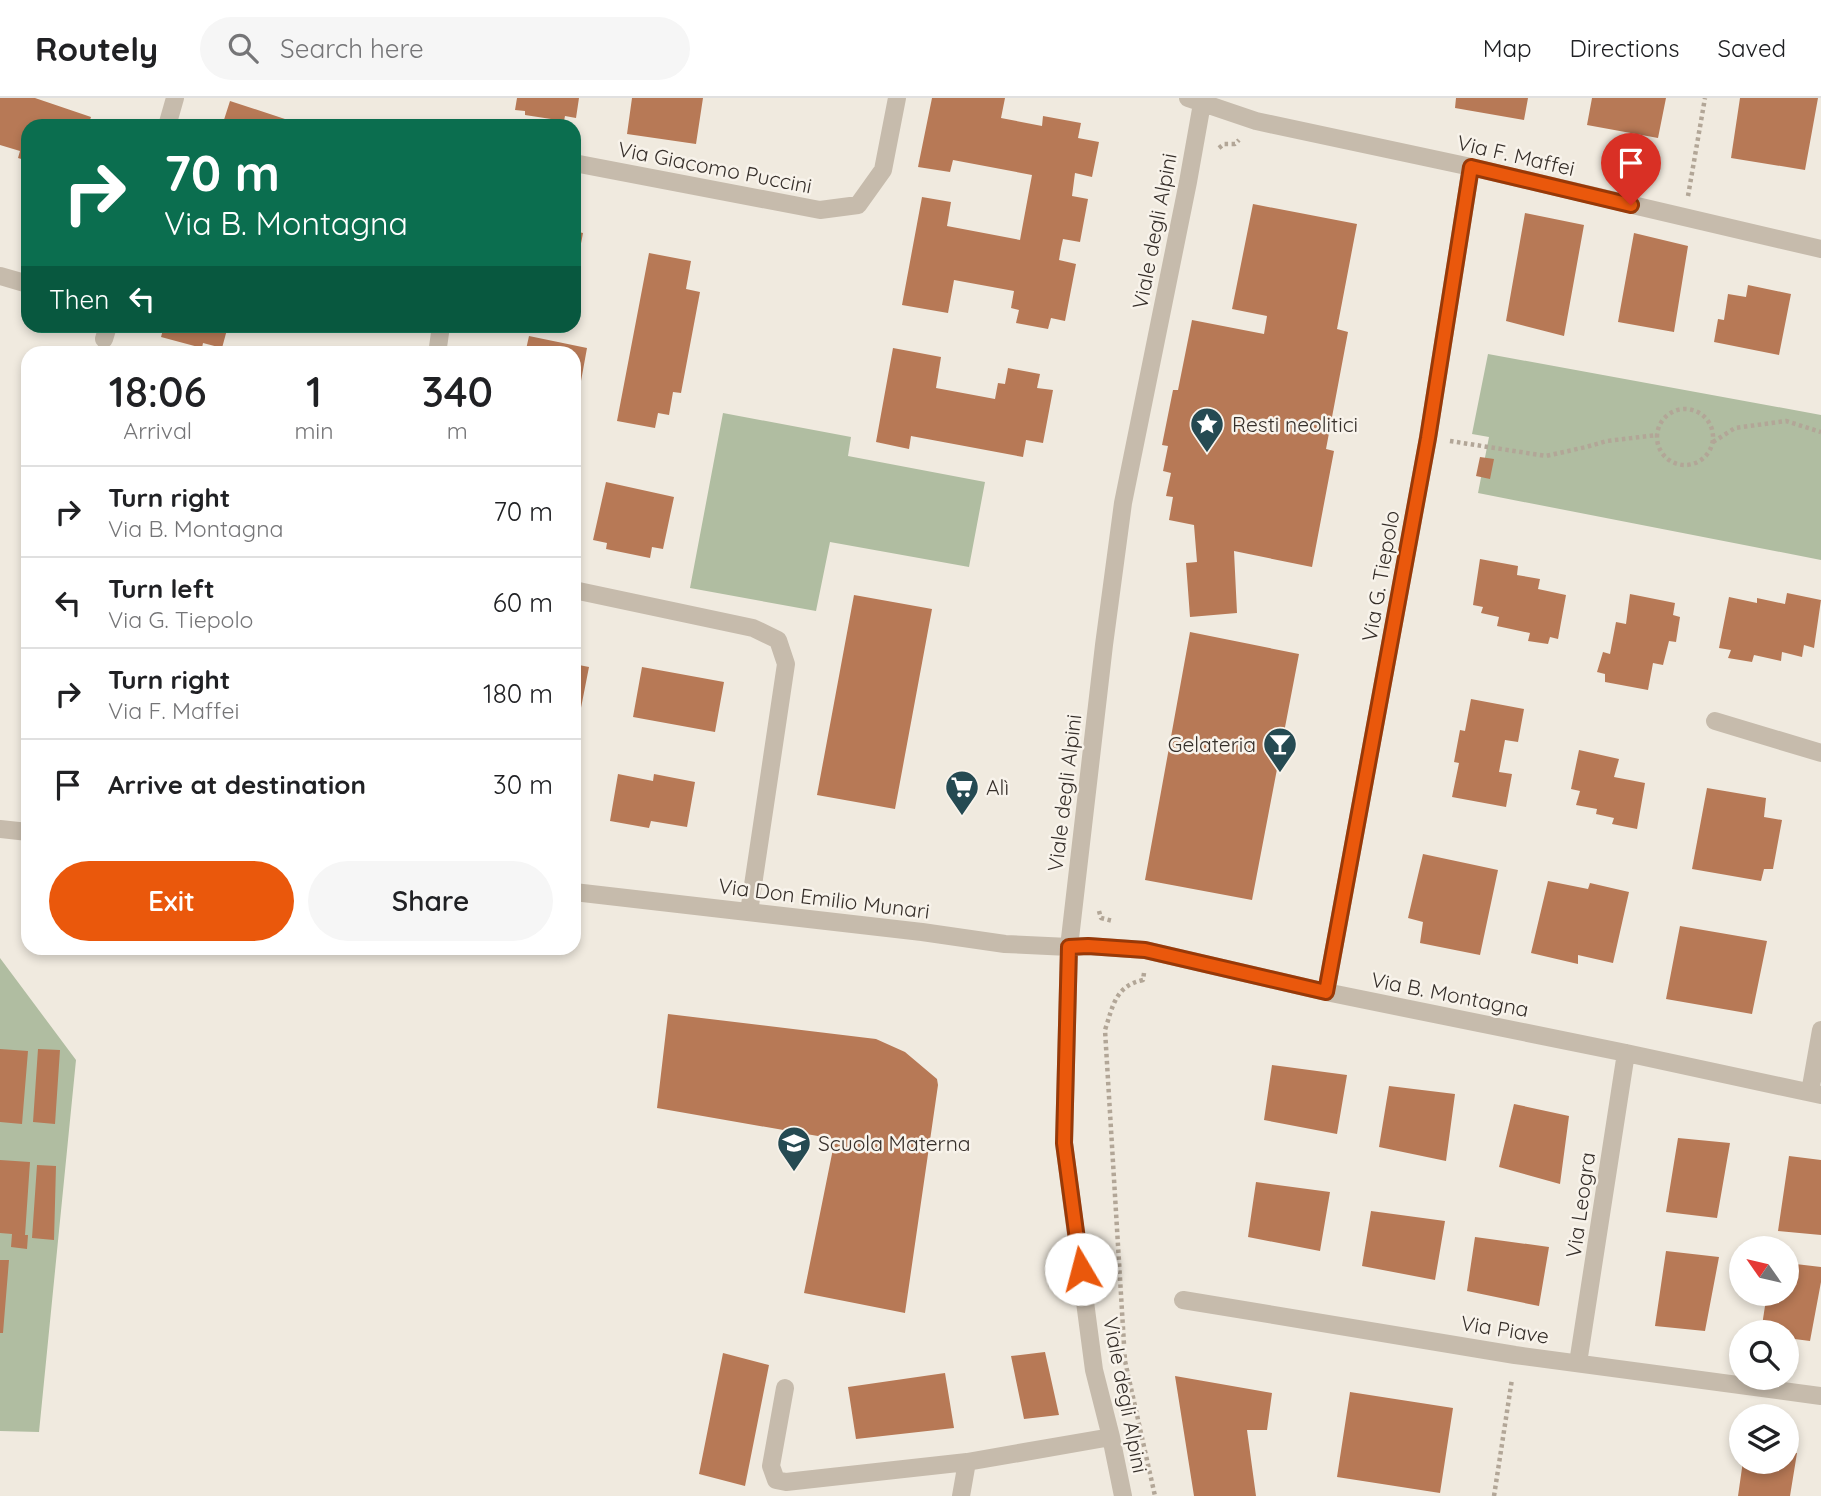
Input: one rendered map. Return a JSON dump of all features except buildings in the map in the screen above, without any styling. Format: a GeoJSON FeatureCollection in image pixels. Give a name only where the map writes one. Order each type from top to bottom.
{"type":"FeatureCollection","features":[{"type":"Feature","properties":{"kind":"street"},"geometry":{"type":"LineString","coordinates":[[169,119],[175,98]]}},
{"type":"Feature","properties":{"kind":"street","name":"Via Giacomo Puccini"},"geometry":{"type":"LineString","coordinates":[[581,164],[820,210],[858,205],[883,170],[897,98]]}},
{"type":"Feature","properties":{"kind":"street","name":"Via F. Maffei"},"geometry":{"type":"LineString","coordinates":[[1197,100],[1256,121],[1471,167],[1821,249]]}},
{"type":"Feature","properties":{"kind":"street","name":"Viale degli Alpini"},"geometry":{"type":"LineString","coordinates":[[1123,1496],[1094,1370],[1064,1143],[1069,947],[1123,503],[1185,196],[1197,100]]}},
{"type":"Feature","properties":{"kind":"street","name":"Via G. Tiepolo"},"geometry":{"type":"LineString","coordinates":[[1326,992],[1428,438],[1471,167]]}},
{"type":"Feature","properties":{"kind":"street"},"geometry":{"type":"LineString","coordinates":[[0,276],[21,282]]}},
{"type":"Feature","properties":{"kind":"street"},"geometry":{"type":"LineString","coordinates":[[581,591],[753,628],[778,640],[786,664],[749,912]]}},
{"type":"Feature","properties":{"kind":"street"},"geometry":{"type":"LineString","coordinates":[[1715,720],[1821,753]]}},
{"type":"Feature","properties":{"kind":"street"},"geometry":{"type":"LineString","coordinates":[[0,829],[21,831]]}},
{"type":"Feature","properties":{"kind":"street","name":"Via Don Emilio Munari"},"geometry":{"type":"LineString","coordinates":[[581,893],[1005,944],[1069,947]]}},
{"type":"Feature","properties":{"kind":"street","name":"Via B. Montagna"},"geometry":{"type":"LineString","coordinates":[[1069,947],[1145,950],[1326,992],[1816,1093]]}},
{"type":"Feature","properties":{"kind":"street"},"geometry":{"type":"LineString","coordinates":[[1816,1093],[1821,1030]]}},
{"type":"Feature","properties":{"kind":"street","name":"Via Leogra"},"geometry":{"type":"LineString","coordinates":[[1578,1363],[1626,1053]]}},
{"type":"Feature","properties":{"kind":"street","name":"Via Piave"},"geometry":{"type":"LineString","coordinates":[[1183,1300],[1515,1354],[1821,1396]]}},
{"type":"Feature","properties":{"kind":"street"},"geometry":{"type":"LineString","coordinates":[[785,1388],[771,1466],[775,1488],[786,1482],[967,1462],[1111,1437]]}},
{"type":"Feature","properties":{"kind":"street"},"geometry":{"type":"LineString","coordinates":[[961,1496],[967,1462]]}},
{"type":"Feature","properties":{"kind":"path"},"geometry":{"type":"LineString","coordinates":[[1684,217],[1704,98]]}},
{"type":"Feature","properties":{"kind":"path"},"geometry":{"type":"LineString","coordinates":[[1217,149],[1224,144],[1235,144],[1256,121]]}},
{"type":"Feature","properties":{"kind":"path"},"geometry":{"type":"LineString","coordinates":[[1680,410],[1698,412],[1705,418],[1713,433],[1713,443],[1703,459],[1695,464],[1676,464],[1661,453],[1657,435],[1659,426],[1671,413],[1680,410]]}},
{"type":"Feature","properties":{"kind":"path"},"geometry":{"type":"LineString","coordinates":[[1713,443],[1735,428],[1786,421],[1821,432]]}},
{"type":"Feature","properties":{"kind":"path"},"geometry":{"type":"LineString","coordinates":[[1428,438],[1546,456],[1617,439],[1657,435]]}},
{"type":"Feature","properties":{"kind":"path"},"geometry":{"type":"LineString","coordinates":[[1096,903],[1101,918]]}},
{"type":"Feature","properties":{"kind":"path"},"geometry":{"type":"LineString","coordinates":[[1145,950],[1143,980],[1130,983],[1115,999],[1105,1030],[1125,1361],[1155,1496]]}},
{"type":"Feature","properties":{"kind":"path"},"geometry":{"type":"LineString","coordinates":[[1494,1496],[1515,1354]]}},
{"type":"Feature","properties":{"kind":"green space"},"geometry":{"type":"Polygon","coordinates":[[[1488,354],[1821,415],[1821,560],[1478,493],[1489,437],[1472,434],[1488,354]]]}},
{"type":"Feature","properties":{"kind":"green space"},"geometry":{"type":"Polygon","coordinates":[[[723,413],[851,437],[848,456],[985,482],[969,567],[830,542],[816,611],[690,588],[723,413]]]}},
{"type":"Feature","properties":{"kind":"green space"},"geometry":{"type":"Polygon","coordinates":[[[0,958],[76,1060],[39,1432],[0,1431],[0,958]]]}},
{"type":"Feature","properties":{"kind":"place","name":"Resti neolitici"},"geometry":{"type":"Point","coordinates":[1207,454]}},
{"type":"Feature","properties":{"kind":"place","name":"Gelateria"},"geometry":{"type":"Point","coordinates":[1280,774]}},
{"type":"Feature","properties":{"kind":"place","name":"Alì"},"geometry":{"type":"Point","coordinates":[962,817]}},
{"type":"Feature","properties":{"kind":"place","name":"Scuola Materna"},"geometry":{"type":"Point","coordinates":[794,1173]}},
{"type":"Feature","properties":{"kind":"route"},"geometry":{"type":"LineString","coordinates":[[1081,1269],[1064,1143],[1069,947],[1145,950],[1326,992],[1428,438],[1471,167],[1631,205]]}}]}
